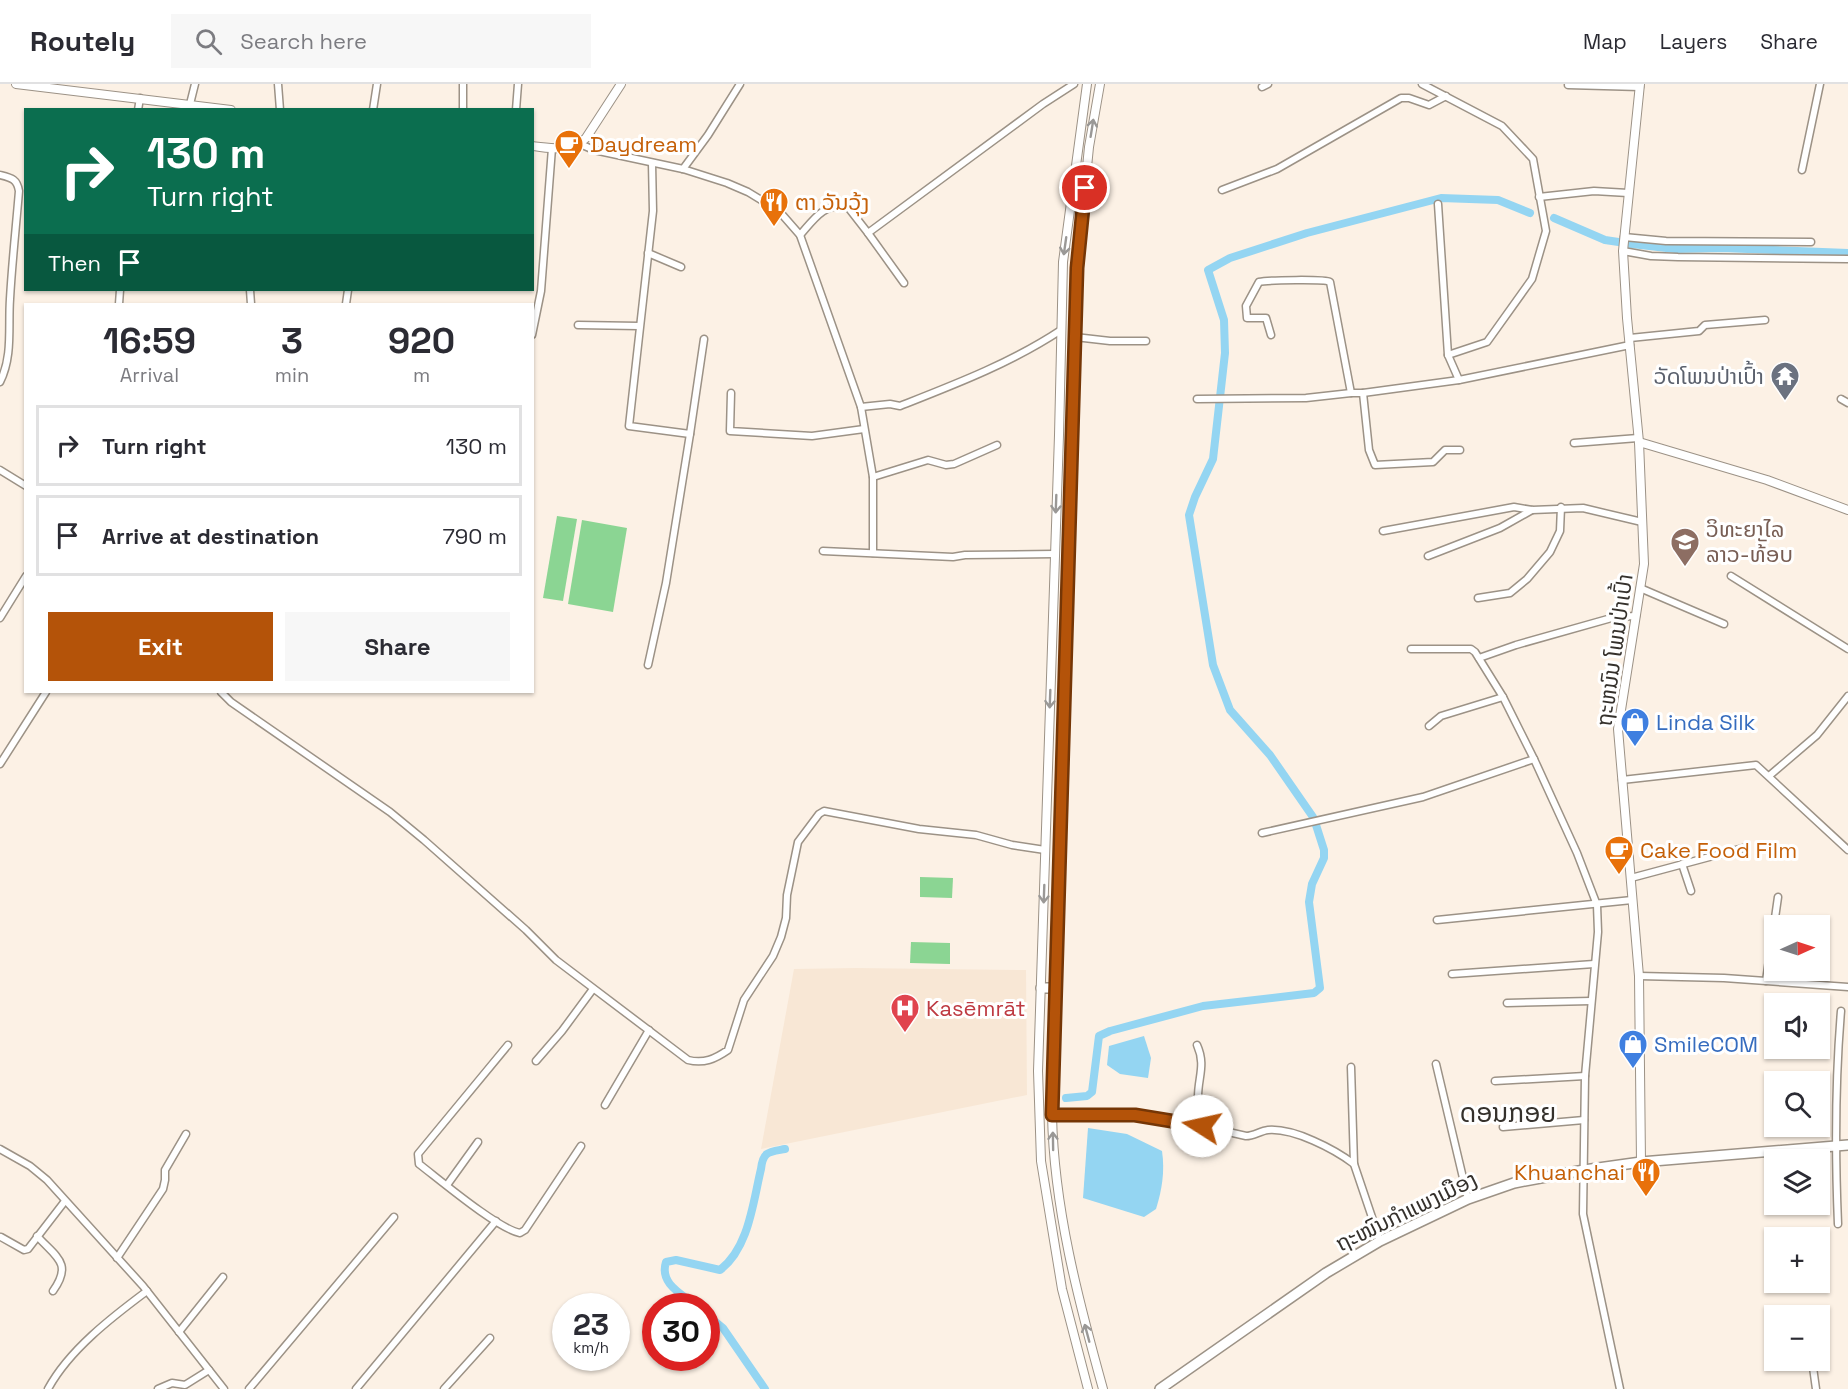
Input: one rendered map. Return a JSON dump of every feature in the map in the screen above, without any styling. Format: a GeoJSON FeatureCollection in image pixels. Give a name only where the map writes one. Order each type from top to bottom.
{"type":"FeatureCollection","features":[{"type":"Feature","properties":{"kind":"main road"},"geometry":{"type":"LineString","coordinates":[[1041,988],[1055,988]]}},
{"type":"Feature","properties":{"kind":"main road","name":"ຖະໜົນກຳແພງເມືອງ"},"geometry":{"type":"LineString","coordinates":[[1160,1389],[1298,1292],[1380,1241],[1467,1199],[1514,1183],[1584,1170],[1641,1162],[1848,1145]]}},
{"type":"Feature","properties":{"kind":"street"},"geometry":{"type":"LineString","coordinates":[[16,84],[58,86],[217,108]]}},
{"type":"Feature","properties":{"kind":"street"},"geometry":{"type":"LineString","coordinates":[[190,104],[195,84]]}},
{"type":"Feature","properties":{"kind":"street"},"geometry":{"type":"LineString","coordinates":[[278,84],[280,108]]}},
{"type":"Feature","properties":{"kind":"street"},"geometry":{"type":"LineString","coordinates":[[373,108],[377,84]]}},
{"type":"Feature","properties":{"kind":"street"},"geometry":{"type":"LineString","coordinates":[[463,84],[463,108]]}},
{"type":"Feature","properties":{"kind":"street"},"geometry":{"type":"LineString","coordinates":[[516,108],[518,84]]}},
{"type":"Feature","properties":{"kind":"street"},"geometry":{"type":"LineString","coordinates":[[534,146],[568,148],[580,144],[621,84]]}},
{"type":"Feature","properties":{"kind":"street"},"geometry":{"type":"LineString","coordinates":[[683,169],[708,135],[740,84]]}},
{"type":"Feature","properties":{"kind":"street"},"geometry":{"type":"LineString","coordinates":[[868,233],[1043,104],[1074,84]]}},
{"type":"Feature","properties":{"kind":"street"},"geometry":{"type":"LineString","coordinates":[[1087,84],[1063,262],[1038,1071],[1041,1161],[1062,1289],[1088,1389]]}},
{"type":"Feature","properties":{"kind":"street"},"geometry":{"type":"LineString","coordinates":[[1100,84],[1089,147],[1077,268],[1052,1115],[1053,1157],[1074,1285],[1103,1389]]}},
{"type":"Feature","properties":{"kind":"street"},"geometry":{"type":"LineString","coordinates":[[1422,84],[1502,126],[1533,159],[1546,231],[1532,279],[1487,342],[1448,355]]}},
{"type":"Feature","properties":{"kind":"street"},"geometry":{"type":"LineString","coordinates":[[1802,170],[1821,84]]}},
{"type":"Feature","properties":{"kind":"street"},"geometry":{"type":"LineString","coordinates":[[1568,85],[1640,86]]}},
{"type":"Feature","properties":{"kind":"street","name":"ຖະຫນົນ ໂພນປ່າເປົ້າ"},"geometry":{"type":"LineString","coordinates":[[1640,86],[1623,250],[1638,440],[1644,564],[1618,729],[1639,976],[1641,1162]]}},
{"type":"Feature","properties":{"kind":"street"},"geometry":{"type":"LineString","coordinates":[[1222,190],[1276,168],[1401,98],[1409,98],[1429,105],[1446,96]]}},
{"type":"Feature","properties":{"kind":"street"},"geometry":{"type":"LineString","coordinates":[[138,108],[140,98]]}},
{"type":"Feature","properties":{"kind":"street"},"geometry":{"type":"LineString","coordinates":[[580,144],[594,150],[683,169],[748,192],[779,211],[800,235],[861,406],[873,477],[873,553]]}},
{"type":"Feature","properties":{"kind":"street"},"geometry":{"type":"LineString","coordinates":[[534,325],[541,291],[552,148]]}},
{"type":"Feature","properties":{"kind":"street"},"geometry":{"type":"LineString","coordinates":[[652,163],[653,211],[629,426],[690,434]]}},
{"type":"Feature","properties":{"kind":"street"},"geometry":{"type":"LineString","coordinates":[[0,175],[12,178],[17,182],[20,191],[9,300],[9,355],[0,382]]}},
{"type":"Feature","properties":{"kind":"street"},"geometry":{"type":"LineString","coordinates":[[1539,197],[1594,191],[1628,193]]}},
{"type":"Feature","properties":{"kind":"street"},"geometry":{"type":"LineString","coordinates":[[1438,204],[1448,355],[1459,380]]}},
{"type":"Feature","properties":{"kind":"street"},"geometry":{"type":"LineString","coordinates":[[800,235],[825,208],[836,205],[847,206],[904,283]]}},
{"type":"Feature","properties":{"kind":"street"},"geometry":{"type":"LineString","coordinates":[[1624,238],[1676,241],[1812,242]]}},
{"type":"Feature","properties":{"kind":"street"},"geometry":{"type":"LineString","coordinates":[[1623,250],[1651,256],[1848,259]]}},
{"type":"Feature","properties":{"kind":"street"},"geometry":{"type":"LineString","coordinates":[[648,253],[681,267]]}},
{"type":"Feature","properties":{"kind":"street"},"geometry":{"type":"LineString","coordinates":[[1271,335],[1266,318],[1247,318],[1246,306],[1259,282],[1324,279],[1330,282],[1351,393]]}},
{"type":"Feature","properties":{"kind":"street"},"geometry":{"type":"LineString","coordinates":[[1197,399],[1306,398],[1364,393],[1459,380],[1630,342],[1699,331],[1705,325],[1765,320]]}},
{"type":"Feature","properties":{"kind":"street"},"geometry":{"type":"LineString","coordinates":[[578,325],[639,326]]}},
{"type":"Feature","properties":{"kind":"street"},"geometry":{"type":"LineString","coordinates":[[861,406],[890,404],[900,406],[975,377],[1025,352],[1061,330]]}},
{"type":"Feature","properties":{"kind":"street"},"geometry":{"type":"LineString","coordinates":[[1075,337],[1110,341],[1146,341]]}},
{"type":"Feature","properties":{"kind":"street"},"geometry":{"type":"LineString","coordinates":[[648,665],[666,583],[704,339]]}},
{"type":"Feature","properties":{"kind":"street"},"geometry":{"type":"LineString","coordinates":[[731,393],[730,431],[812,436],[864,429]]}},
{"type":"Feature","properties":{"kind":"street"},"geometry":{"type":"LineString","coordinates":[[1364,393],[1369,450],[1375,465],[1433,462],[1445,450],[1460,450]]}},
{"type":"Feature","properties":{"kind":"street"},"geometry":{"type":"LineString","coordinates":[[1841,399],[1848,403]]}},
{"type":"Feature","properties":{"kind":"street"},"geometry":{"type":"LineString","coordinates":[[1574,443],[1638,440],[1767,480],[1848,510]]}},
{"type":"Feature","properties":{"kind":"street"},"geometry":{"type":"LineString","coordinates":[[873,477],[928,460],[946,465],[954,464],[997,445]]}},
{"type":"Feature","properties":{"kind":"street"},"geometry":{"type":"LineString","coordinates":[[0,470],[24,485]]}},
{"type":"Feature","properties":{"kind":"street"},"geometry":{"type":"LineString","coordinates":[[1383,531],[1514,507],[1532,510],[1562,507],[1583,508],[1642,522]]}},
{"type":"Feature","properties":{"kind":"street"},"geometry":{"type":"LineString","coordinates":[[1478,598],[1510,593],[1527,579],[1550,552],[1560,531],[1562,507]]}},
{"type":"Feature","properties":{"kind":"street"},"geometry":{"type":"LineString","coordinates":[[1428,556],[1500,528],[1532,510]]}},
{"type":"Feature","properties":{"kind":"street"},"geometry":{"type":"LineString","coordinates":[[823,551],[953,557],[1054,554]]}},
{"type":"Feature","properties":{"kind":"street"},"geometry":{"type":"LineString","coordinates":[[1731,576],[1848,649]]}},
{"type":"Feature","properties":{"kind":"street"},"geometry":{"type":"LineString","coordinates":[[0,618],[24,579]]}},
{"type":"Feature","properties":{"kind":"street"},"geometry":{"type":"LineString","coordinates":[[1640,588],[1724,624]]}},
{"type":"Feature","properties":{"kind":"street"},"geometry":{"type":"LineString","coordinates":[[1479,658],[1615,617],[1636,616]]}},
{"type":"Feature","properties":{"kind":"street"},"geometry":{"type":"LineString","coordinates":[[1411,649],[1471,649],[1479,658],[1503,697],[1534,759],[1597,905],[1598,932],[1585,1076],[1583,1214],[1620,1389]]}},
{"type":"Feature","properties":{"kind":"street"},"geometry":{"type":"LineString","coordinates":[[0,764],[45,693]]}},
{"type":"Feature","properties":{"kind":"street"},"geometry":{"type":"LineString","coordinates":[[222,693],[231,702],[399,819],[526,930],[556,960],[688,1060],[696,1062],[705,1061],[728,1050],[744,1000],[773,956],[782,937],[787,895],[798,842],[824,811],[919,829],[976,835],[1012,845],[1045,849]]}},
{"type":"Feature","properties":{"kind":"street"},"geometry":{"type":"LineString","coordinates":[[1769,776],[1816,735],[1848,696]]}},
{"type":"Feature","properties":{"kind":"street"},"geometry":{"type":"LineString","coordinates":[[1429,726],[1441,716],[1503,697]]}},
{"type":"Feature","properties":{"kind":"street"},"geometry":{"type":"LineString","coordinates":[[1262,833],[1423,797],[1534,759]]}},
{"type":"Feature","properties":{"kind":"street"},"geometry":{"type":"LineString","coordinates":[[1622,780],[1756,765],[1848,850]]}},
{"type":"Feature","properties":{"kind":"street"},"geometry":{"type":"LineString","coordinates":[[1630,878],[1743,848]]}},
{"type":"Feature","properties":{"kind":"street"},"geometry":{"type":"LineString","coordinates":[[1682,864],[1690,891]]}},
{"type":"Feature","properties":{"kind":"street"},"geometry":{"type":"LineString","coordinates":[[1775,915],[1778,897]]}},
{"type":"Feature","properties":{"kind":"street"},"geometry":{"type":"LineString","coordinates":[[1437,921],[1632,900]]}},
{"type":"Feature","properties":{"kind":"street"},"geometry":{"type":"LineString","coordinates":[[1452,975],[1594,964]]}},
{"type":"Feature","properties":{"kind":"street"},"geometry":{"type":"LineString","coordinates":[[1639,976],[1764,981]]}},
{"type":"Feature","properties":{"kind":"street"},"geometry":{"type":"LineString","coordinates":[[1766,981],[1848,987]]}},
{"type":"Feature","properties":{"kind":"street"},"geometry":{"type":"LineString","coordinates":[[536,1061],[593,989]]}},
{"type":"Feature","properties":{"kind":"street"},"geometry":{"type":"LineString","coordinates":[[1507,1003],[1591,1001]]}},
{"type":"Feature","properties":{"kind":"street"},"geometry":{"type":"LineString","coordinates":[[1838,1224],[1835,1146],[1836,1072],[1841,1011]]}},
{"type":"Feature","properties":{"kind":"street"},"geometry":{"type":"LineString","coordinates":[[605,1105],[649,1030]]}},
{"type":"Feature","properties":{"kind":"street"},"geometry":{"type":"LineString","coordinates":[[508,1045],[418,1154],[419,1164],[496,1221],[520,1233],[525,1230],[581,1146]]}},
{"type":"Feature","properties":{"kind":"street"},"geometry":{"type":"LineString","coordinates":[[1197,1045],[1202,1072],[1198,1097],[1202,1126]]}},
{"type":"Feature","properties":{"kind":"street"},"geometry":{"type":"LineString","coordinates":[[1436,1064],[1467,1199]]}},
{"type":"Feature","properties":{"kind":"street"},"geometry":{"type":"LineString","coordinates":[[1351,1067],[1354,1164],[1380,1241]]}},
{"type":"Feature","properties":{"kind":"street"},"geometry":{"type":"LineString","coordinates":[[1495,1082],[1585,1076]]}},
{"type":"Feature","properties":{"kind":"street"},"geometry":{"type":"LineString","coordinates":[[1052,1115],[1135,1115],[1246,1136],[1271,1130],[1295,1135],[1327,1148],[1354,1164]]}},
{"type":"Feature","properties":{"kind":"street"},"geometry":{"type":"LineString","coordinates":[[1503,1127],[1584,1119]]}},
{"type":"Feature","properties":{"kind":"street"},"geometry":{"type":"LineString","coordinates":[[117,1258],[163,1189],[165,1170],[186,1134]]}},
{"type":"Feature","properties":{"kind":"street"},"geometry":{"type":"LineString","coordinates":[[447,1185],[478,1142]]}},
{"type":"Feature","properties":{"kind":"street"},"geometry":{"type":"LineString","coordinates":[[0,1149],[30,1166],[65,1201],[147,1290],[224,1389]]}},
{"type":"Feature","properties":{"kind":"street"},"geometry":{"type":"LineString","coordinates":[[1,1237],[26,1250],[65,1201]]}},
{"type":"Feature","properties":{"kind":"street"},"geometry":{"type":"LineString","coordinates":[[249,1389],[394,1217]]}},
{"type":"Feature","properties":{"kind":"street"},"geometry":{"type":"LineString","coordinates":[[356,1389],[496,1221]]}},
{"type":"Feature","properties":{"kind":"street"},"geometry":{"type":"LineString","coordinates":[[38,1236],[62,1264],[61,1280],[53,1291]]}},
{"type":"Feature","properties":{"kind":"street"},"geometry":{"type":"LineString","coordinates":[[180,1332],[223,1276]]}},
{"type":"Feature","properties":{"kind":"street"},"geometry":{"type":"LineString","coordinates":[[48,1389],[59,1371],[107,1321],[147,1290]]}},
{"type":"Feature","properties":{"kind":"street"},"geometry":{"type":"LineString","coordinates":[[444,1389],[490,1338]]}},
{"type":"Feature","properties":{"kind":"street"},"geometry":{"type":"LineString","coordinates":[[158,1389],[172,1383],[185,1384],[209,1371]]}},
{"type":"Feature","properties":{"kind":"street"},"geometry":{"type":"LineString","coordinates":[[1814,1371],[1816,1389]]}},
{"type":"Feature","properties":{"kind":"shaded area","name":"Kasēmrāt"},"geometry":{"type":"Polygon","coordinates":[[[794,969],[1026,970],[1027,1095],[761,1149],[794,969]]]}},
{"type":"Feature","properties":{"kind":"green space"},"geometry":{"type":"Polygon","coordinates":[[[557,516],[577,519],[563,601],[543,598],[557,516]]]}},
{"type":"Feature","properties":{"kind":"green space"},"geometry":{"type":"Polygon","coordinates":[[[582,520],[627,528],[613,612],[568,604],[582,520]]]}},
{"type":"Feature","properties":{"kind":"green space"},"geometry":{"type":"Polygon","coordinates":[[[920,877],[953,878],[952,898],[920,897],[920,877]]]}},
{"type":"Feature","properties":{"kind":"green space"},"geometry":{"type":"Polygon","coordinates":[[[911,942],[950,943],[950,964],[910,963],[911,942]]]}},
{"type":"Feature","properties":{"kind":"water"},"geometry":{"type":"Polygon","coordinates":[[[1144,1036],[1151,1058],[1148,1078],[1120,1074],[1107,1065],[1109,1046],[1144,1036]]]}},
{"type":"Feature","properties":{"kind":"water"},"geometry":{"type":"Polygon","coordinates":[[[1088,1128],[1127,1134],[1162,1151],[1162,1180],[1156,1209],[1144,1217],[1083,1198],[1088,1128]]]}},
{"type":"Feature","properties":{"kind":"waterway"},"geometry":{"type":"LineString","coordinates":[[1313,817],[1270,755],[1230,710],[1213,665],[1189,515],[1213,459],[1225,353],[1224,320],[1208,270],[1230,258],[1307,233],[1441,198],[1498,200],[1530,213]]}},
{"type":"Feature","properties":{"kind":"waterway"},"geometry":{"type":"LineString","coordinates":[[1554,218],[1605,240],[1632,244],[1675,249],[1722,248],[1848,253]]}},
{"type":"Feature","properties":{"kind":"waterway"},"geometry":{"type":"LineString","coordinates":[[1066,1098],[1087,1096],[1092,1092],[1099,1036],[1110,1031],[1203,1006],[1314,993],[1320,988],[1309,902],[1312,884],[1324,858],[1324,850],[1316,825]]}},
{"type":"Feature","properties":{"kind":"waterway"},"geometry":{"type":"LineString","coordinates":[[679,1293],[666,1276],[666,1262],[676,1260],[720,1270],[730,1261],[744,1237],[763,1159],[768,1153],[785,1149]]}},
{"type":"Feature","properties":{"kind":"waterway"},"geometry":{"type":"LineString","coordinates":[[720,1326],[765,1389]]}},
{"type":"Feature","properties":{"kind":"place","name":"Daydream"},"geometry":{"type":"Point","coordinates":[569,170]}},
{"type":"Feature","properties":{"kind":"place","name":"ຕາ ວັນວຸ້ງ"},"geometry":{"type":"Point","coordinates":[774,228]}},
{"type":"Feature","properties":{"kind":"place","name":"ວັດໂພນປ່າເປົ້າ"},"geometry":{"type":"Point","coordinates":[1785,402]}},
{"type":"Feature","properties":{"kind":"place","name":"ວິທະຍາໄລ ລາວ-ທ້ັອບ"},"geometry":{"type":"Point","coordinates":[1685,568]}},
{"type":"Feature","properties":{"kind":"place","name":"Linda Silk"},"geometry":{"type":"Point","coordinates":[1635,748]}},
{"type":"Feature","properties":{"kind":"place","name":"Cake Food Film"},"geometry":{"type":"Point","coordinates":[1619,876]}},
{"type":"Feature","properties":{"kind":"place","name":"Kasēmrāt"},"geometry":{"type":"Point","coordinates":[905,1034]}},
{"type":"Feature","properties":{"kind":"place","name":"SmileCOM"},"geometry":{"type":"Point","coordinates":[1633,1070]}},
{"type":"Feature","properties":{"kind":"place","name":"Khuanchai"},"geometry":{"type":"Point","coordinates":[1646,1198]}},
{"type":"Feature","properties":{"kind":"district","name":"ດອນກອຍ"},"geometry":{"type":"Point","coordinates":[1508,1113]}},
{"type":"Feature","properties":{"kind":"route"},"geometry":{"type":"LineString","coordinates":[[1085,188],[1077,268],[1052,1115],[1135,1115],[1202,1126]]}}]}
